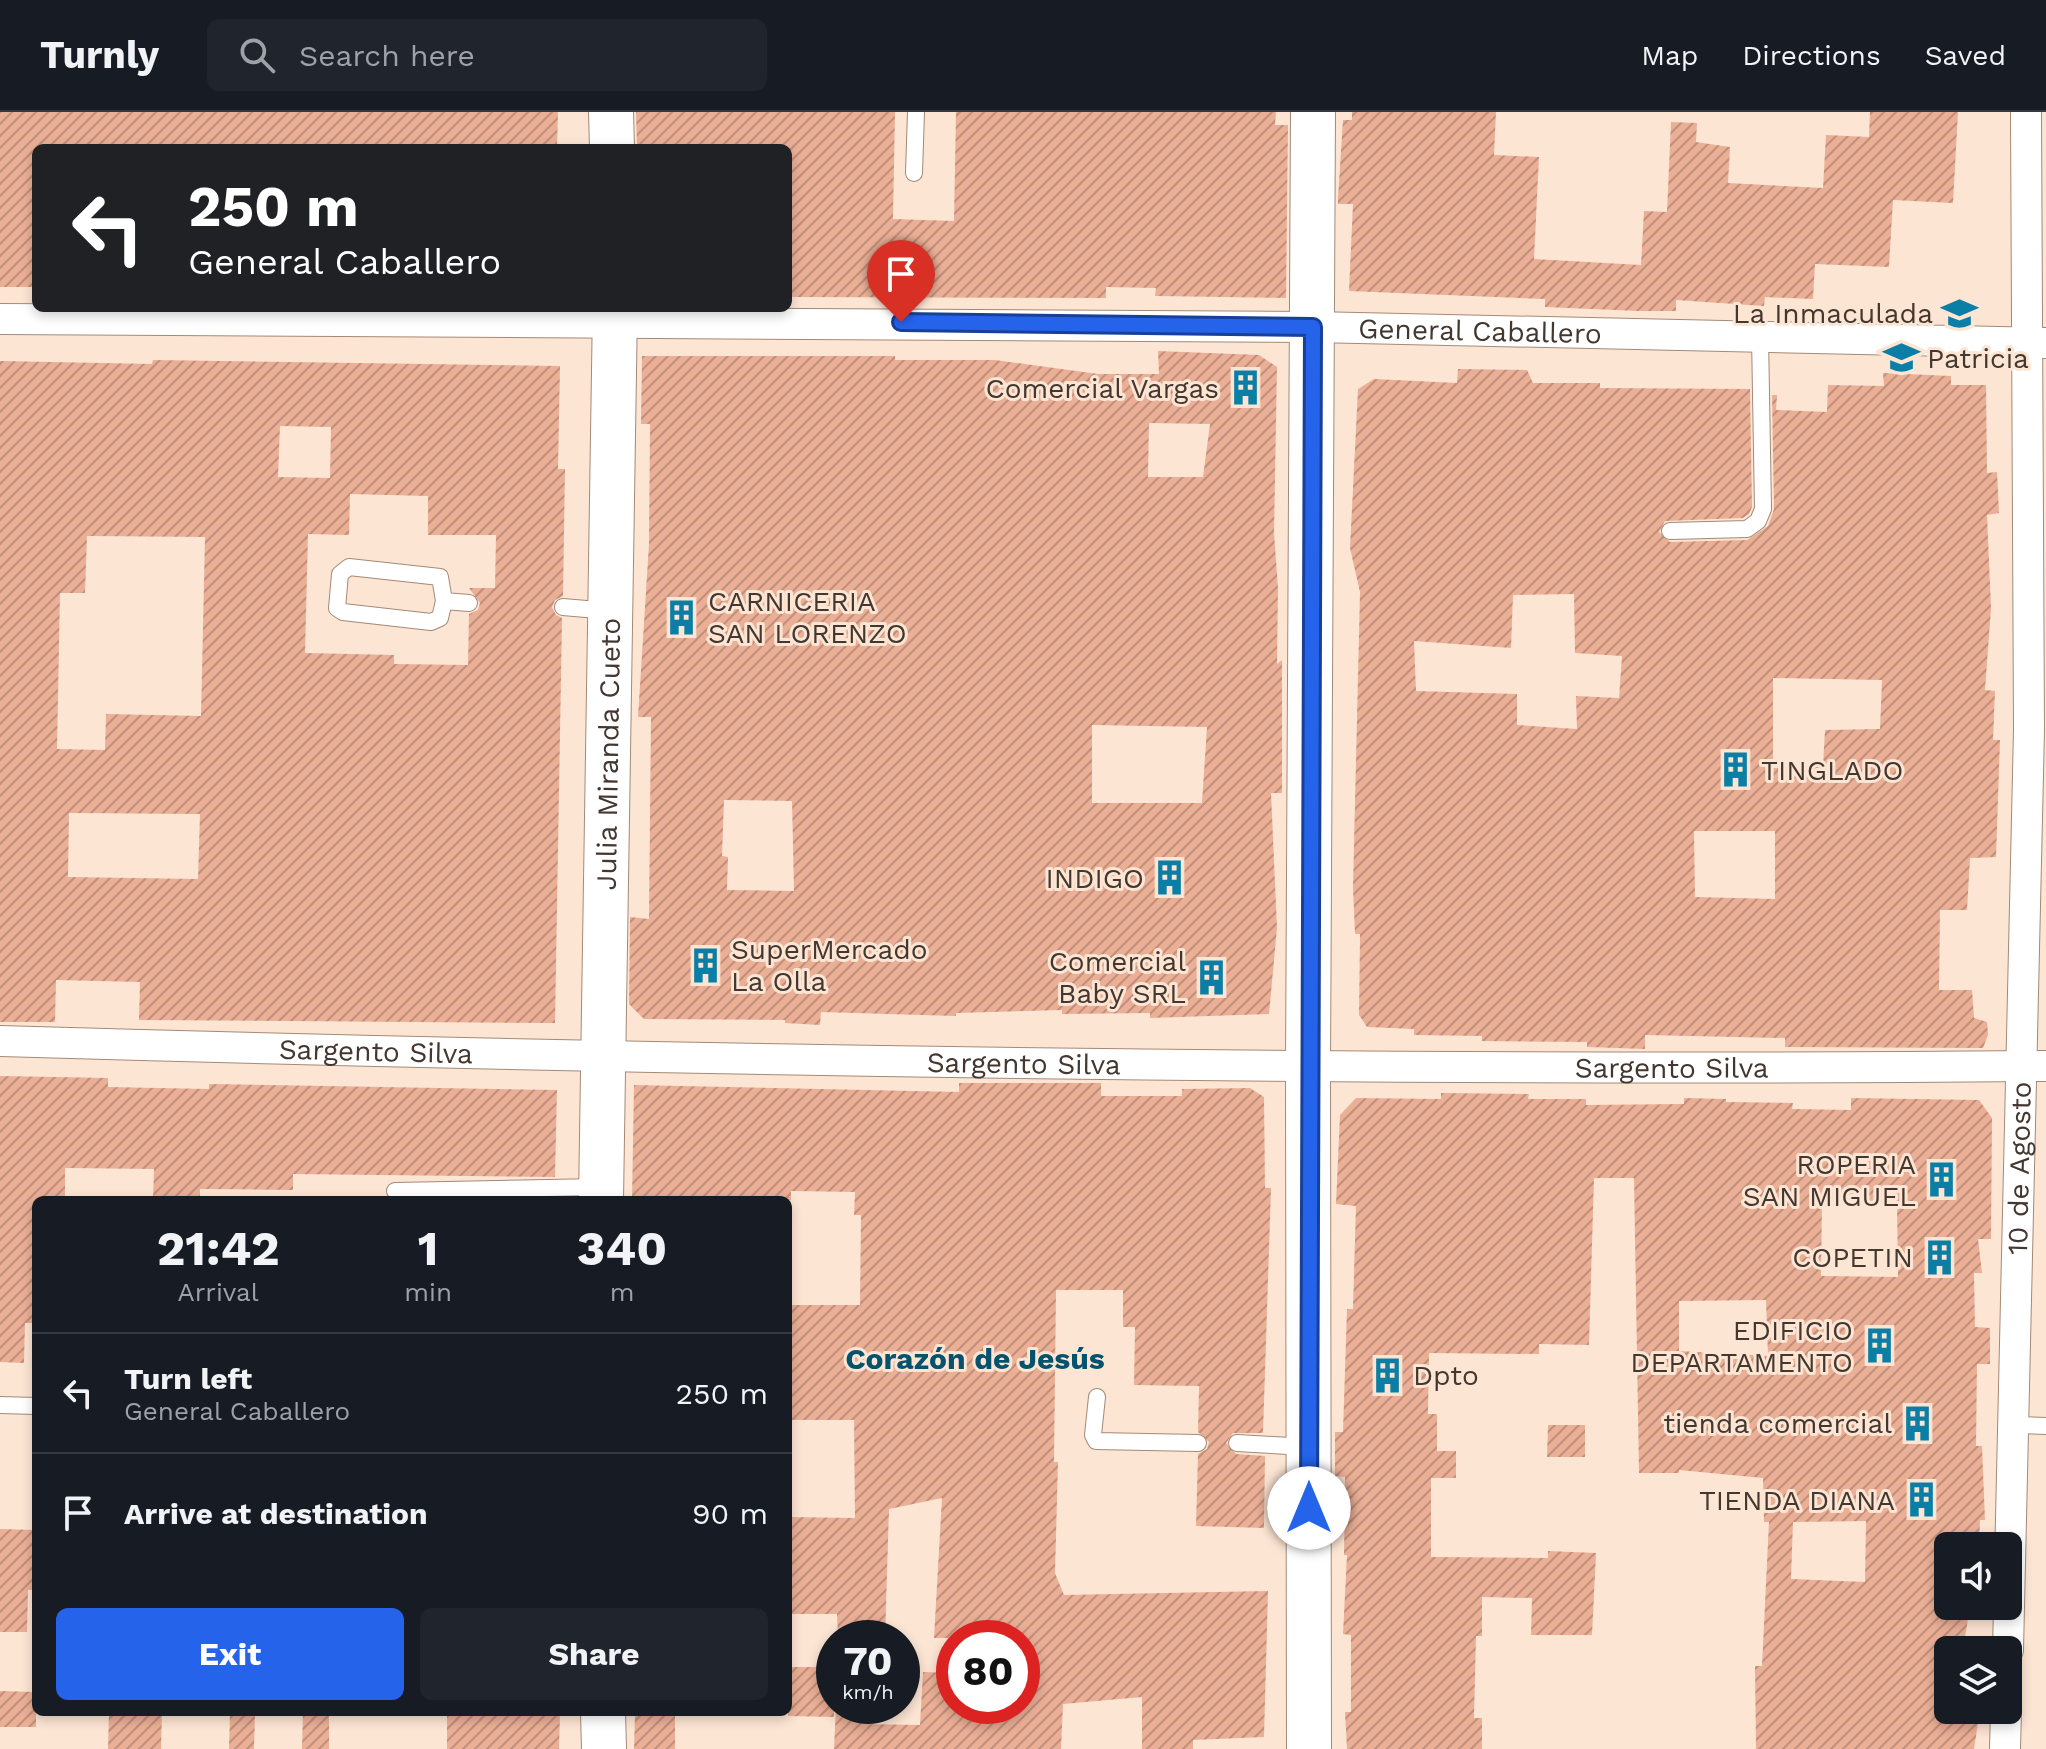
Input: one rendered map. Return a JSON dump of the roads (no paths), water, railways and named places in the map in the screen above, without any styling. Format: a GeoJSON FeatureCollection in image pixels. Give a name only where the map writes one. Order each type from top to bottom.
{"type":"FeatureCollection","features":[{"type":"Feature","properties":{"kind":"highway"},"geometry":{"type":"LineString","coordinates":[[611,112],[612,144]]}},
{"type":"Feature","properties":{"kind":"highway"},"geometry":{"type":"LineString","coordinates":[[1309,1749],[1308,1066],[1313,112]]}},
{"type":"Feature","properties":{"kind":"highway","name":"Julia Miranda Cueto"},"geometry":{"type":"LineString","coordinates":[[601,1193],[616,314]]}},
{"type":"Feature","properties":{"kind":"highway"},"geometry":{"type":"LineString","coordinates":[[603,1716],[604,1749]]}},
{"type":"Feature","properties":{"kind":"street","name":"10 de Agosto"},"geometry":{"type":"LineString","coordinates":[[2008,1636],[2015,1425],[2034,1066],[2029,730],[2036,343],[2026,112]]}},
{"type":"Feature","properties":{"kind":"street","name":"General Caballero"},"geometry":{"type":"LineString","coordinates":[[0,319],[616,314],[2036,343]]}},
{"type":"Feature","properties":{"kind":"street","name":"Sargento Silva"},"geometry":{"type":"LineString","coordinates":[[0,1041],[603,1058],[1308,1066],[2034,1066]]}},
{"type":"Feature","properties":{"kind":"street"},"geometry":{"type":"LineString","coordinates":[[2005,1749],[2006,1724]]}},
{"type":"Feature","properties":{"kind":"lane"},"geometry":{"type":"LineString","coordinates":[[914,173],[916,112]]}},
{"type":"Feature","properties":{"kind":"lane"},"geometry":{"type":"LineString","coordinates":[[1670,531],[1747,529],[1758,521],[1763,509],[1760,336]]}},
{"type":"Feature","properties":{"kind":"lane"},"geometry":{"type":"LineString","coordinates":[[349,567],[436,575],[443,580],[444,601],[440,618],[431,622],[348,614],[337,608],[340,574],[349,567]]}},
{"type":"Feature","properties":{"kind":"lane"},"geometry":{"type":"LineString","coordinates":[[444,601],[469,603]]}},
{"type":"Feature","properties":{"kind":"lane"},"geometry":{"type":"LineString","coordinates":[[563,607],[611,611]]}},
{"type":"Feature","properties":{"kind":"lane"},"geometry":{"type":"LineString","coordinates":[[395,1191],[601,1193]]}},
{"type":"Feature","properties":{"kind":"lane"},"geometry":{"type":"LineString","coordinates":[[1097,1397],[1093,1435],[1096,1441],[1198,1443]]}},
{"type":"Feature","properties":{"kind":"lane"},"geometry":{"type":"LineString","coordinates":[[0,1405],[32,1406]]}},
{"type":"Feature","properties":{"kind":"lane"},"geometry":{"type":"LineString","coordinates":[[2015,1425],[2046,1426]]}},
{"type":"Feature","properties":{"kind":"lane"},"geometry":{"type":"LineString","coordinates":[[1237,1443],[1309,1448]]}},
{"type":"Feature","properties":{"kind":"place","name":"La Inmaculada"},"geometry":{"type":"Point","coordinates":[1959,313]}},
{"type":"Feature","properties":{"kind":"place","name":"Patricia"},"geometry":{"type":"Point","coordinates":[1901,358]}},
{"type":"Feature","properties":{"kind":"place","name":"Comercial Vargas"},"geometry":{"type":"Point","coordinates":[1245,388]}},
{"type":"Feature","properties":{"kind":"place","name":"CARNICERIA SAN LORENZO"},"geometry":{"type":"Point","coordinates":[682,617]}},
{"type":"Feature","properties":{"kind":"place","name":"TINGLADO"},"geometry":{"type":"Point","coordinates":[1735,770]}},
{"type":"Feature","properties":{"kind":"place","name":"INDIGO"},"geometry":{"type":"Point","coordinates":[1170,878]}},
{"type":"Feature","properties":{"kind":"place","name":"SuperMercado La Olla"},"geometry":{"type":"Point","coordinates":[705,965]}},
{"type":"Feature","properties":{"kind":"place","name":"Comercial Baby SRL"},"geometry":{"type":"Point","coordinates":[1212,977]}},
{"type":"Feature","properties":{"kind":"place","name":"ROPERIA SAN MIGUEL"},"geometry":{"type":"Point","coordinates":[1942,1180]}},
{"type":"Feature","properties":{"kind":"place","name":"COPETIN"},"geometry":{"type":"Point","coordinates":[1939,1257]}},
{"type":"Feature","properties":{"kind":"place","name":"EDIFICIO DEPARTAMENTO"},"geometry":{"type":"Point","coordinates":[1879,1346]}},
{"type":"Feature","properties":{"kind":"place","name":"Dpto"},"geometry":{"type":"Point","coordinates":[1387,1375]}},
{"type":"Feature","properties":{"kind":"place","name":"tienda comercial"},"geometry":{"type":"Point","coordinates":[1918,1423]}},
{"type":"Feature","properties":{"kind":"place","name":"TIENDA DIANA"},"geometry":{"type":"Point","coordinates":[1921,1500]}},
{"type":"Feature","properties":{"kind":"district","name":"Corazón de Jesús"},"geometry":{"type":"Point","coordinates":[975,1359]}}]}
